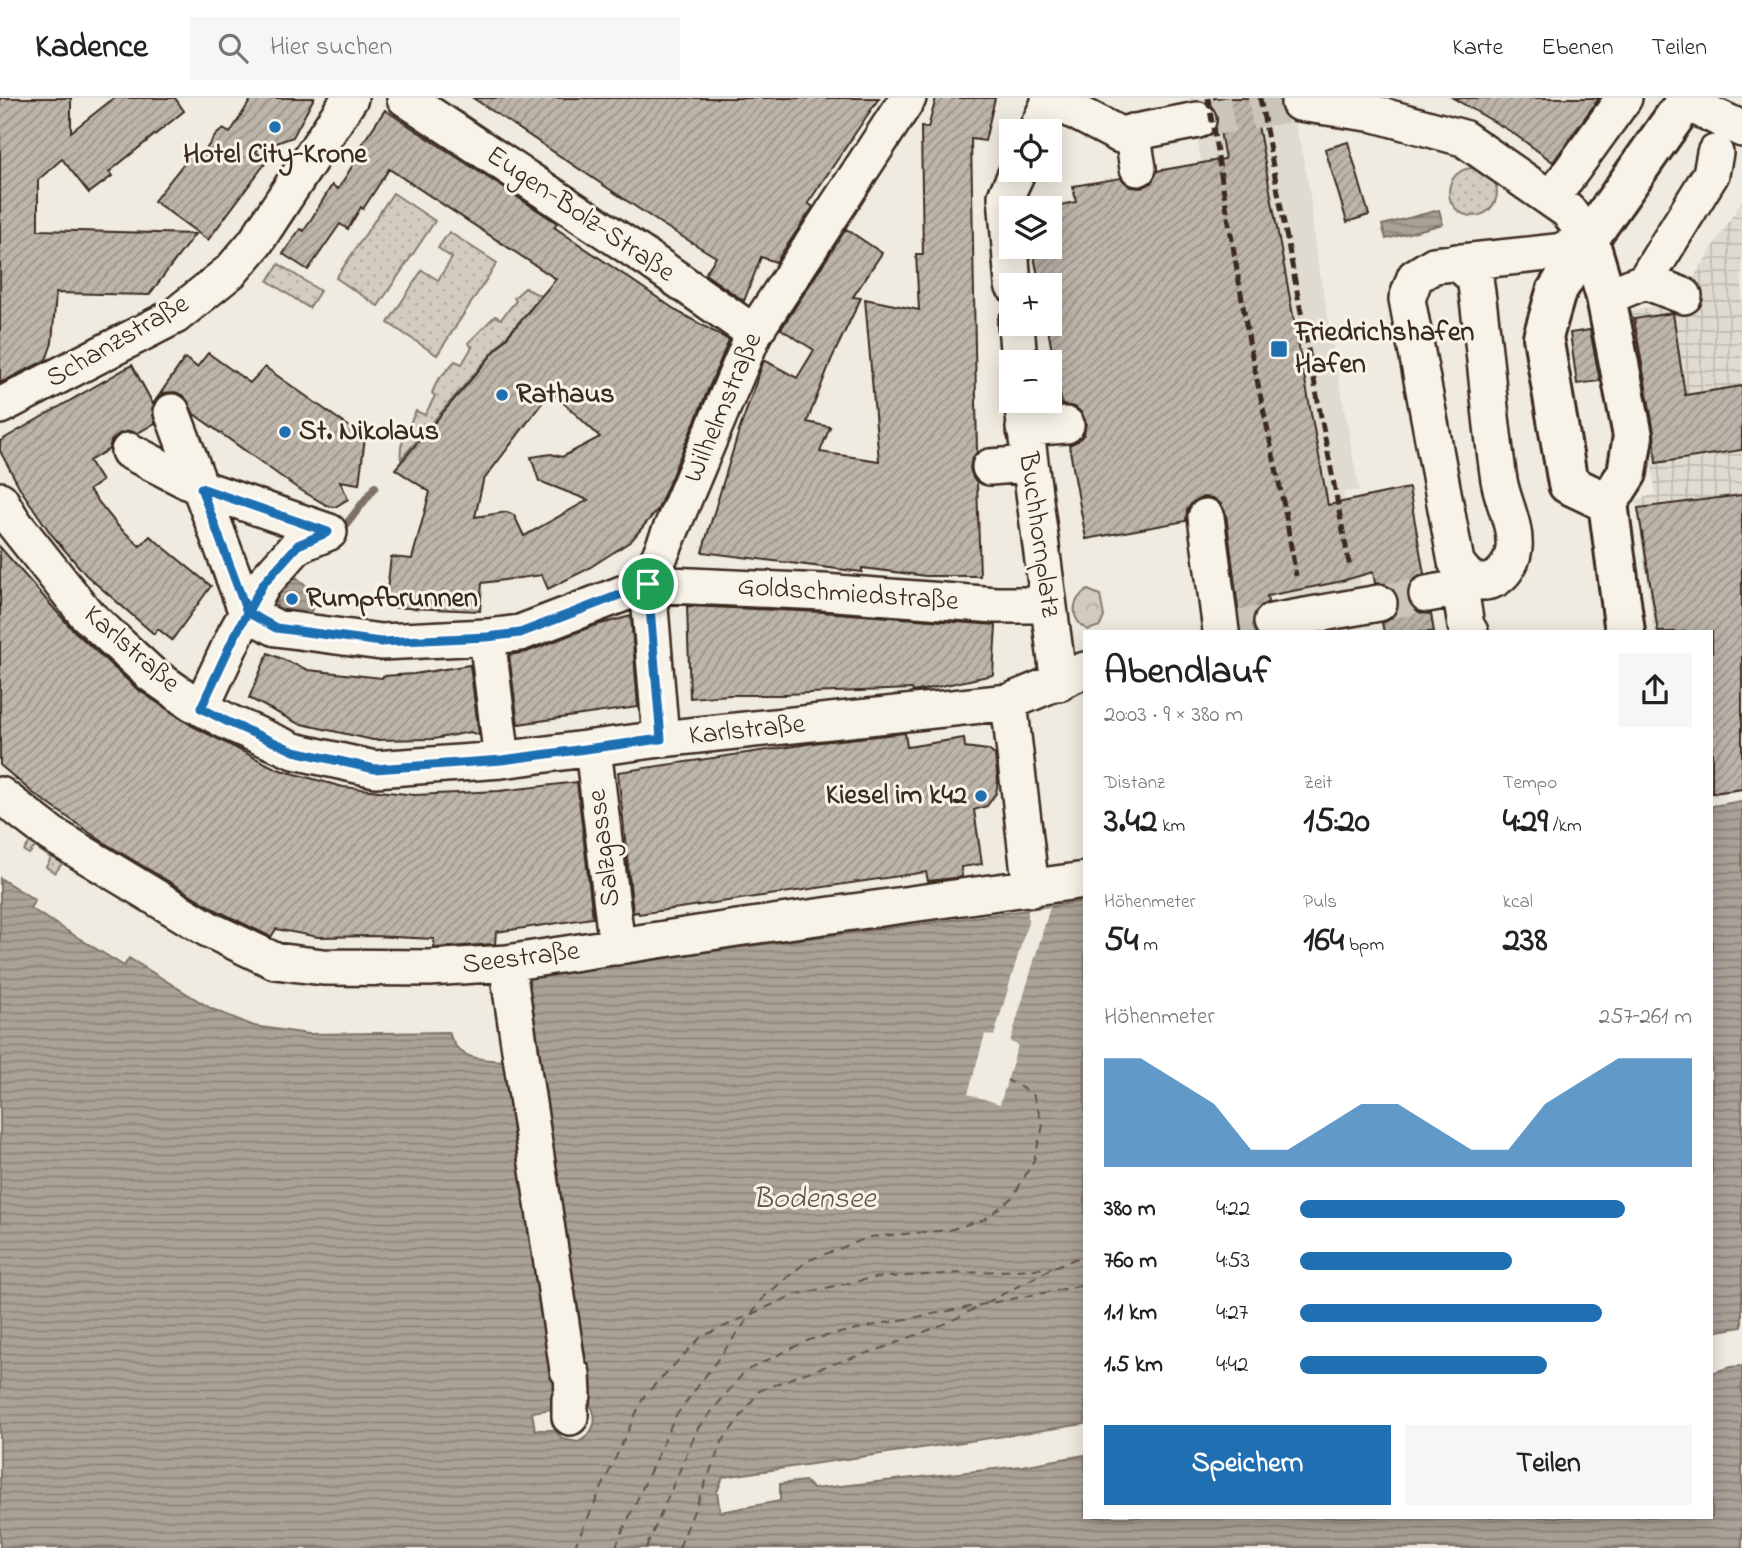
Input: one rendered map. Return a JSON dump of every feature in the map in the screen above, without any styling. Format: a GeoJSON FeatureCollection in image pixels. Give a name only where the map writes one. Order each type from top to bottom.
{"type":"FeatureCollection","features":[{"type":"Feature","properties":{"kind":"main road"},"geometry":{"type":"LineString","coordinates":[[1608,503],[1568,484],[1543,337],[1572,246],[1686,100]]}},
{"type":"Feature","properties":{"kind":"main road"},"geometry":{"type":"LineString","coordinates":[[1572,246],[1606,297],[1633,436],[1627,473],[1608,503],[1625,630]]}},
{"type":"Feature","properties":{"kind":"street","name":"Schanzstraße"},"geometry":{"type":"LineString","coordinates":[[0,406],[175,316],[231,271],[255,243],[349,98]]}},
{"type":"Feature","properties":{"kind":"street","name":"Eugen-Bolz-Straße"},"geometry":{"type":"LineString","coordinates":[[405,98],[651,261],[754,333]]}},
{"type":"Feature","properties":{"kind":"street","name":"Wilhelmstraße"},"geometry":{"type":"LineString","coordinates":[[648,584],[754,333],[908,98]]}},
{"type":"Feature","properties":{"kind":"street"},"geometry":{"type":"LineString","coordinates":[[1041,119],[1050,98],[1120,135],[1198,120]]}},
{"type":"Feature","properties":{"kind":"street"},"geometry":{"type":"LineString","coordinates":[[1551,199],[1624,98]]}},
{"type":"Feature","properties":{"kind":"street"},"geometry":{"type":"LineString","coordinates":[[1686,100],[1742,128]]}},
{"type":"Feature","properties":{"kind":"street"},"geometry":{"type":"LineString","coordinates":[[1299,103],[1307,102],[1375,114],[1463,138],[1568,211],[1572,246]]}},
{"type":"Feature","properties":{"kind":"street"},"geometry":{"type":"LineString","coordinates":[[1132,132],[1138,168]]}},
{"type":"Feature","properties":{"kind":"street"},"geometry":{"type":"LineString","coordinates":[[1606,297],[1645,281],[1711,174],[1715,153]]}},
{"type":"Feature","properties":{"kind":"street"},"geometry":{"type":"LineString","coordinates":[[1012,182],[1006,196],[1012,273]]}},
{"type":"Feature","properties":{"kind":"street"},"geometry":{"type":"LineString","coordinates":[[1468,630],[1452,587],[1456,562],[1407,299],[1415,277],[1434,265],[1572,246]]}},
{"type":"Feature","properties":{"kind":"street"},"geometry":{"type":"LineString","coordinates":[[1479,308],[1496,281],[1522,263],[1572,246]]}},
{"type":"Feature","properties":{"kind":"street"},"geometry":{"type":"LineString","coordinates":[[1452,587],[1492,581],[1506,571],[1514,550],[1513,531],[1500,483],[1475,278],[1457,262]]}},
{"type":"Feature","properties":{"kind":"street"},"geometry":{"type":"LineString","coordinates":[[1645,281],[1684,296]]}},
{"type":"Feature","properties":{"kind":"street"},"geometry":{"type":"LineString","coordinates":[[172,412],[247,612],[276,628],[381,642],[487,637],[520,633],[648,584],[661,739]]}},
{"type":"Feature","properties":{"kind":"street","name":"Buchhornplatz"},"geometry":{"type":"LineString","coordinates":[[1009,702],[1072,677],[1048,605],[1023,414],[1066,425]]}},
{"type":"Feature","properties":{"kind":"street"},"geometry":{"type":"LineString","coordinates":[[129,451],[201,488],[328,532],[298,545],[263,584],[201,708]]}},
{"type":"Feature","properties":{"kind":"street"},"geometry":{"type":"LineString","coordinates":[[990,467],[1029,464]]}},
{"type":"Feature","properties":{"kind":"street","name":"Karlstraße"},"geometry":{"type":"LineString","coordinates":[[0,500],[13,522],[86,614],[151,674],[201,708],[294,751],[375,769],[502,760],[661,739],[1009,702]]}},
{"type":"Feature","properties":{"kind":"street"},"geometry":{"type":"LineString","coordinates":[[1206,517],[1224,630]]}},
{"type":"Feature","properties":{"kind":"street","name":"Goldschmiedstraße"},"geometry":{"type":"LineString","coordinates":[[648,584],[823,592],[996,605],[1048,605]]}},
{"type":"Feature","properties":{"kind":"street"},"geometry":{"type":"LineString","coordinates":[[1272,621],[1327,603],[1379,603]]}},
{"type":"Feature","properties":{"kind":"street"},"geometry":{"type":"LineString","coordinates":[[487,637],[502,760]]}},
{"type":"Feature","properties":{"kind":"street"},"geometry":{"type":"LineString","coordinates":[[1009,702],[1031,889]]}},
{"type":"Feature","properties":{"kind":"street","name":"Salzgasse"},"geometry":{"type":"LineString","coordinates":[[593,749],[617,947]]}},
{"type":"Feature","properties":{"kind":"street","name":"Seestraße"},"geometry":{"type":"LineString","coordinates":[[0,795],[51,834],[208,929],[275,961],[323,967],[429,968],[507,963],[1083,880]]}},
{"type":"Feature","properties":{"kind":"street"},"geometry":{"type":"LineString","coordinates":[[507,963],[568,1394]]}},
{"type":"Feature","properties":{"kind":"shaded area"},"geometry":{"type":"Polygon","coordinates":[[[1189,98],[1290,98],[1309,186],[1315,247],[1359,490],[1343,492],[1363,596],[1288,610],[1189,98]]]}},
{"type":"Feature","properties":{"kind":"shaded area"},"geometry":{"type":"Polygon","coordinates":[[[1742,201],[1742,790],[1713,796],[1713,630],[1654,630],[1636,500],[1656,494],[1627,311],[1678,302],[1742,201]]]}},
{"type":"Feature","properties":{"kind":"green space"},"geometry":{"type":"Polygon","coordinates":[[[1473,168],[1490,175],[1497,192],[1490,209],[1473,216],[1456,209],[1449,192],[1456,175],[1473,168]]]}},
{"type":"Feature","properties":{"kind":"green space"},"geometry":{"type":"Polygon","coordinates":[[[393,193],[435,221],[378,306],[336,278],[393,193]]]}},
{"type":"Feature","properties":{"kind":"green space"},"geometry":{"type":"Polygon","coordinates":[[[449,232],[497,263],[437,355],[388,323],[422,270],[438,280],[452,258],[438,248],[449,232]]]}},
{"type":"Feature","properties":{"kind":"green space"},"geometry":{"type":"Polygon","coordinates":[[[279,264],[320,291],[309,308],[268,281],[279,264]]]}},
{"type":"Feature","properties":{"kind":"green space"},"geometry":{"type":"Polygon","coordinates":[[[525,288],[541,296],[401,459],[401,447],[407,429],[416,411],[425,415],[435,396],[432,393],[437,381],[455,361],[462,364],[472,347],[468,343],[495,316],[501,319],[516,301],[514,298],[525,288]]]}},
{"type":"Feature","properties":{"kind":"green space"},"geometry":{"type":"Polygon","coordinates":[[[1088,590],[1100,595],[1104,617],[1100,626],[1088,630],[1078,621],[1074,610],[1078,599],[1088,590]]]}},
{"type":"Feature","properties":{"kind":"green space"},"geometry":{"type":"Polygon","coordinates":[[[34,836],[66,858],[55,873],[46,867],[51,858],[35,847],[29,854],[24,851],[34,836]]]}},
{"type":"Feature","properties":{"kind":"water"},"geometry":{"type":"Polygon","coordinates":[[[1439,210],[1443,224],[1386,239],[1382,225],[1439,210]]]}},
{"type":"Feature","properties":{"kind":"water","name":"Rumpfbrunnen"},"geometry":{"type":"Polygon","coordinates":[[[284,577],[297,578],[309,588],[309,603],[316,605],[307,616],[278,611],[275,595],[284,577]]]}},
{"type":"Feature","properties":{"kind":"water"},"geometry":{"type":"Polygon","coordinates":[[[1742,801],[1742,1327],[1713,1332],[1713,806],[1742,801]]]}},
{"type":"Feature","properties":{"kind":"water","name":"Bodensee"},"geometry":{"type":"Polygon","coordinates":[[[0,878],[35,900],[30,908],[124,966],[129,958],[212,1009],[254,1026],[308,1034],[449,1032],[458,1048],[471,1057],[505,1061],[560,1408],[532,1412],[535,1430],[554,1430],[563,1439],[578,1442],[592,1430],[595,1419],[588,1402],[511,977],[1083,901],[1083,1424],[723,1477],[717,1492],[720,1512],[780,1501],[780,1484],[805,1481],[813,1489],[1022,1466],[1083,1455],[1083,1519],[1713,1519],[1713,1373],[1742,1366],[1742,1548],[0,1548],[0,878]]]}},
{"type":"Feature","properties":{"kind":"pier"},"geometry":{"type":"Polygon","coordinates":[[[1050,907],[1010,1042],[1018,1045],[1000,1104],[968,1094],[985,1034],[994,1036],[1028,922],[1028,910],[1050,907]]]}},
{"type":"Feature","properties":{"kind":"building"},"geometry":{"type":"Polygon","coordinates":[[[0,98],[71,98],[71,132],[114,98],[175,98],[184,111],[109,172],[112,176],[89,193],[62,159],[38,180],[38,230],[195,234],[149,295],[56,293],[52,343],[46,360],[0,383],[0,98]]]}},
{"type":"Feature","properties":{"kind":"building"},"geometry":{"type":"Polygon","coordinates":[[[252,98],[314,98],[293,137],[255,151],[267,161],[208,240],[154,201],[192,153],[199,159],[223,129],[230,133],[252,98]]]}},
{"type":"Feature","properties":{"kind":"building"},"geometry":{"type":"Polygon","coordinates":[[[473,98],[879,98],[808,203],[813,207],[776,262],[761,257],[744,301],[705,274],[716,257],[663,225],[473,98]]]}},
{"type":"Feature","properties":{"kind":"building"},"geometry":{"type":"Polygon","coordinates":[[[936,98],[995,98],[985,141],[971,139],[977,452],[970,468],[977,482],[980,576],[926,576],[862,568],[862,572],[702,552],[764,360],[797,378],[814,350],[781,329],[846,229],[882,253],[853,297],[861,298],[832,358],[807,422],[830,427],[820,452],[879,461],[865,299],[919,310],[916,254],[923,254],[921,127],[928,128],[936,98]]]}},
{"type":"Feature","properties":{"kind":"building"},"geometry":{"type":"Polygon","coordinates":[[[1214,98],[1253,98],[1328,505],[1409,488],[1424,574],[1414,579],[1408,587],[1407,597],[1412,607],[1421,613],[1431,614],[1434,630],[1384,630],[1382,623],[1392,618],[1398,609],[1399,600],[1394,590],[1385,584],[1375,583],[1373,572],[1267,596],[1268,602],[1259,607],[1253,616],[1254,630],[1241,630],[1226,514],[1221,504],[1213,498],[1203,497],[1193,502],[1187,510],[1186,521],[1086,539],[1069,445],[1084,434],[1086,423],[1082,413],[1075,407],[1062,405],[1062,350],[1052,350],[1049,336],[1062,336],[1062,273],[1037,273],[1035,259],[1062,259],[1062,205],[1076,202],[1073,186],[1121,178],[1130,187],[1142,188],[1151,183],[1157,171],[1225,159],[1214,98]]]}},
{"type":"Feature","properties":{"kind":"building"},"geometry":{"type":"Polygon","coordinates":[[[1453,98],[1599,98],[1553,162],[1510,131],[1453,98]]]}},
{"type":"Feature","properties":{"kind":"building"},"geometry":{"type":"Polygon","coordinates":[[[385,110],[557,223],[554,227],[680,313],[729,340],[658,509],[631,541],[586,570],[548,589],[542,575],[482,583],[480,611],[385,607],[391,557],[412,559],[430,492],[395,469],[556,279],[389,169],[348,229],[340,224],[308,270],[283,254],[300,229],[304,231],[332,185],[338,189],[361,152],[358,150],[385,110]],[[551,391],[483,481],[475,517],[507,512],[514,515],[524,536],[588,500],[539,481],[531,457],[551,454],[562,457],[600,437],[551,391]]]}},
{"type":"Feature","properties":{"kind":"building"},"geometry":{"type":"Polygon","coordinates":[[[1348,142],[1369,215],[1347,222],[1325,149],[1348,142]]]}},
{"type":"Feature","properties":{"kind":"building"},"geometry":{"type":"Polygon","coordinates":[[[1673,313],[1685,395],[1742,386],[1742,450],[1656,463],[1654,432],[1634,319],[1673,313]]]}},
{"type":"Feature","properties":{"kind":"building"},"geometry":{"type":"Polygon","coordinates":[[[1590,330],[1600,381],[1577,384],[1570,333],[1590,330]]]}},
{"type":"Feature","properties":{"kind":"building"},"geometry":{"type":"Polygon","coordinates":[[[208,353],[250,383],[265,367],[365,438],[359,484],[340,481],[348,499],[335,507],[328,506],[297,488],[194,414],[184,396],[175,392],[164,393],[157,399],[152,409],[155,423],[138,433],[129,431],[119,434],[111,441],[109,449],[89,461],[102,481],[89,490],[118,526],[140,546],[150,536],[211,586],[172,640],[158,629],[154,634],[86,575],[51,534],[21,490],[0,451],[0,441],[132,365],[153,404],[185,358],[197,367],[208,353]]]}},
{"type":"Feature","properties":{"kind":"building"},"geometry":{"type":"Polygon","coordinates":[[[1742,495],[1742,789],[1713,793],[1713,630],[1658,630],[1638,508],[1742,495]]]}},
{"type":"Feature","properties":{"kind":"building"},"geometry":{"type":"Polygon","coordinates":[[[0,547],[72,629],[137,689],[192,726],[277,769],[343,787],[415,795],[499,791],[577,782],[593,918],[496,932],[495,944],[434,948],[434,939],[318,937],[276,929],[271,937],[218,911],[103,842],[33,793],[0,765],[0,547]]]}},
{"type":"Feature","properties":{"kind":"building"},"geometry":{"type":"Polygon","coordinates":[[[687,606],[822,612],[996,625],[993,675],[913,692],[912,689],[690,698],[687,606]]]}},
{"type":"Feature","properties":{"kind":"building"},"geometry":{"type":"Polygon","coordinates":[[[631,616],[638,707],[518,724],[509,655],[527,652],[593,626],[631,616]]]}},
{"type":"Feature","properties":{"kind":"building"},"geometry":{"type":"Polygon","coordinates":[[[268,653],[308,670],[382,678],[470,665],[479,735],[470,732],[434,739],[373,740],[297,723],[249,698],[268,653]]]}},
{"type":"Feature","properties":{"kind":"building"},"geometry":{"type":"Polygon","coordinates":[[[905,733],[907,747],[964,738],[965,747],[988,750],[995,755],[998,782],[996,793],[987,806],[974,810],[982,864],[961,867],[962,877],[928,881],[926,872],[633,913],[618,772],[821,742],[905,733]]]}},
{"type":"Feature","properties":{"kind":"waterway"},"geometry":{"type":"LineString","coordinates":[[339,534],[375,487]]}},
{"type":"Feature","properties":{"kind":"ferry route"},"geometry":{"type":"LineString","coordinates":[[615,1548],[675,1417],[764,1297],[807,1261],[870,1237],[949,1230],[985,1219],[1013,1197],[1034,1160],[1043,1126],[1033,1094],[1007,1080]]}},
{"type":"Feature","properties":{"kind":"ferry route"},"geometry":{"type":"LineString","coordinates":[[1054,1267],[1083,1256]]}},
{"type":"Feature","properties":{"kind":"ferry route"},"geometry":{"type":"LineString","coordinates":[[574,1548],[644,1396],[701,1337],[794,1295],[872,1278],[1053,1268]]}},
{"type":"Feature","properties":{"kind":"ferry route"},"geometry":{"type":"LineString","coordinates":[[986,1303],[1049,1270]]}},
{"type":"Feature","properties":{"kind":"ferry route"},"geometry":{"type":"LineString","coordinates":[[646,1548],[698,1428],[745,1371],[809,1340],[1083,1285]]}},
{"type":"Feature","properties":{"kind":"ferry route"},"geometry":{"type":"LineString","coordinates":[[679,1548],[722,1442],[759,1391],[883,1348],[947,1323],[978,1307]]}},
{"type":"Feature","properties":{"kind":"tunnel"},"geometry":{"type":"LineString","coordinates":[[1198,120],[1299,103]]}},
{"type":"Feature","properties":{"kind":"tunnel"},"geometry":{"type":"LineString","coordinates":[[1379,603],[1427,594]]}},
{"type":"Feature","properties":{"kind":"tunnel"},"geometry":{"type":"LineString","coordinates":[[1235,628],[1272,622]]}},
{"type":"Feature","properties":{"kind":"railway"},"geometry":{"type":"LineString","coordinates":[[1208,98],[1250,347],[1296,576]]}},
{"type":"Feature","properties":{"kind":"railway"},"geometry":{"type":"LineString","coordinates":[[1260,98],[1350,568]]}},
{"type":"Feature","properties":{"kind":"place","name":"Hotel City-Krone"},"geometry":{"type":"Point","coordinates":[275,127]}},
{"type":"Feature","properties":{"kind":"place","name":"Friedrichshafen Hafen"},"geometry":{"type":"Point","coordinates":[1279,349]}},
{"type":"Feature","properties":{"kind":"place","name":"Rathaus"},"geometry":{"type":"Point","coordinates":[502,395]}},
{"type":"Feature","properties":{"kind":"place","name":"St. Nikolaus"},"geometry":{"type":"Point","coordinates":[285,432]}},
{"type":"Feature","properties":{"kind":"place","name":"Rumpfbrunnen"},"geometry":{"type":"Point","coordinates":[292,599]}},
{"type":"Feature","properties":{"kind":"place","name":"Kiesel im k42"},"geometry":{"type":"Point","coordinates":[981,796]}},
{"type":"Feature","properties":{"kind":"route"},"geometry":{"type":"LineString","coordinates":[[648,584],[520,633],[487,637],[381,642],[276,628],[247,612],[201,488],[328,532],[298,545],[263,584],[247,612],[235,635],[201,708],[294,751],[375,769],[502,760],[661,739],[648,584]]}}]}
